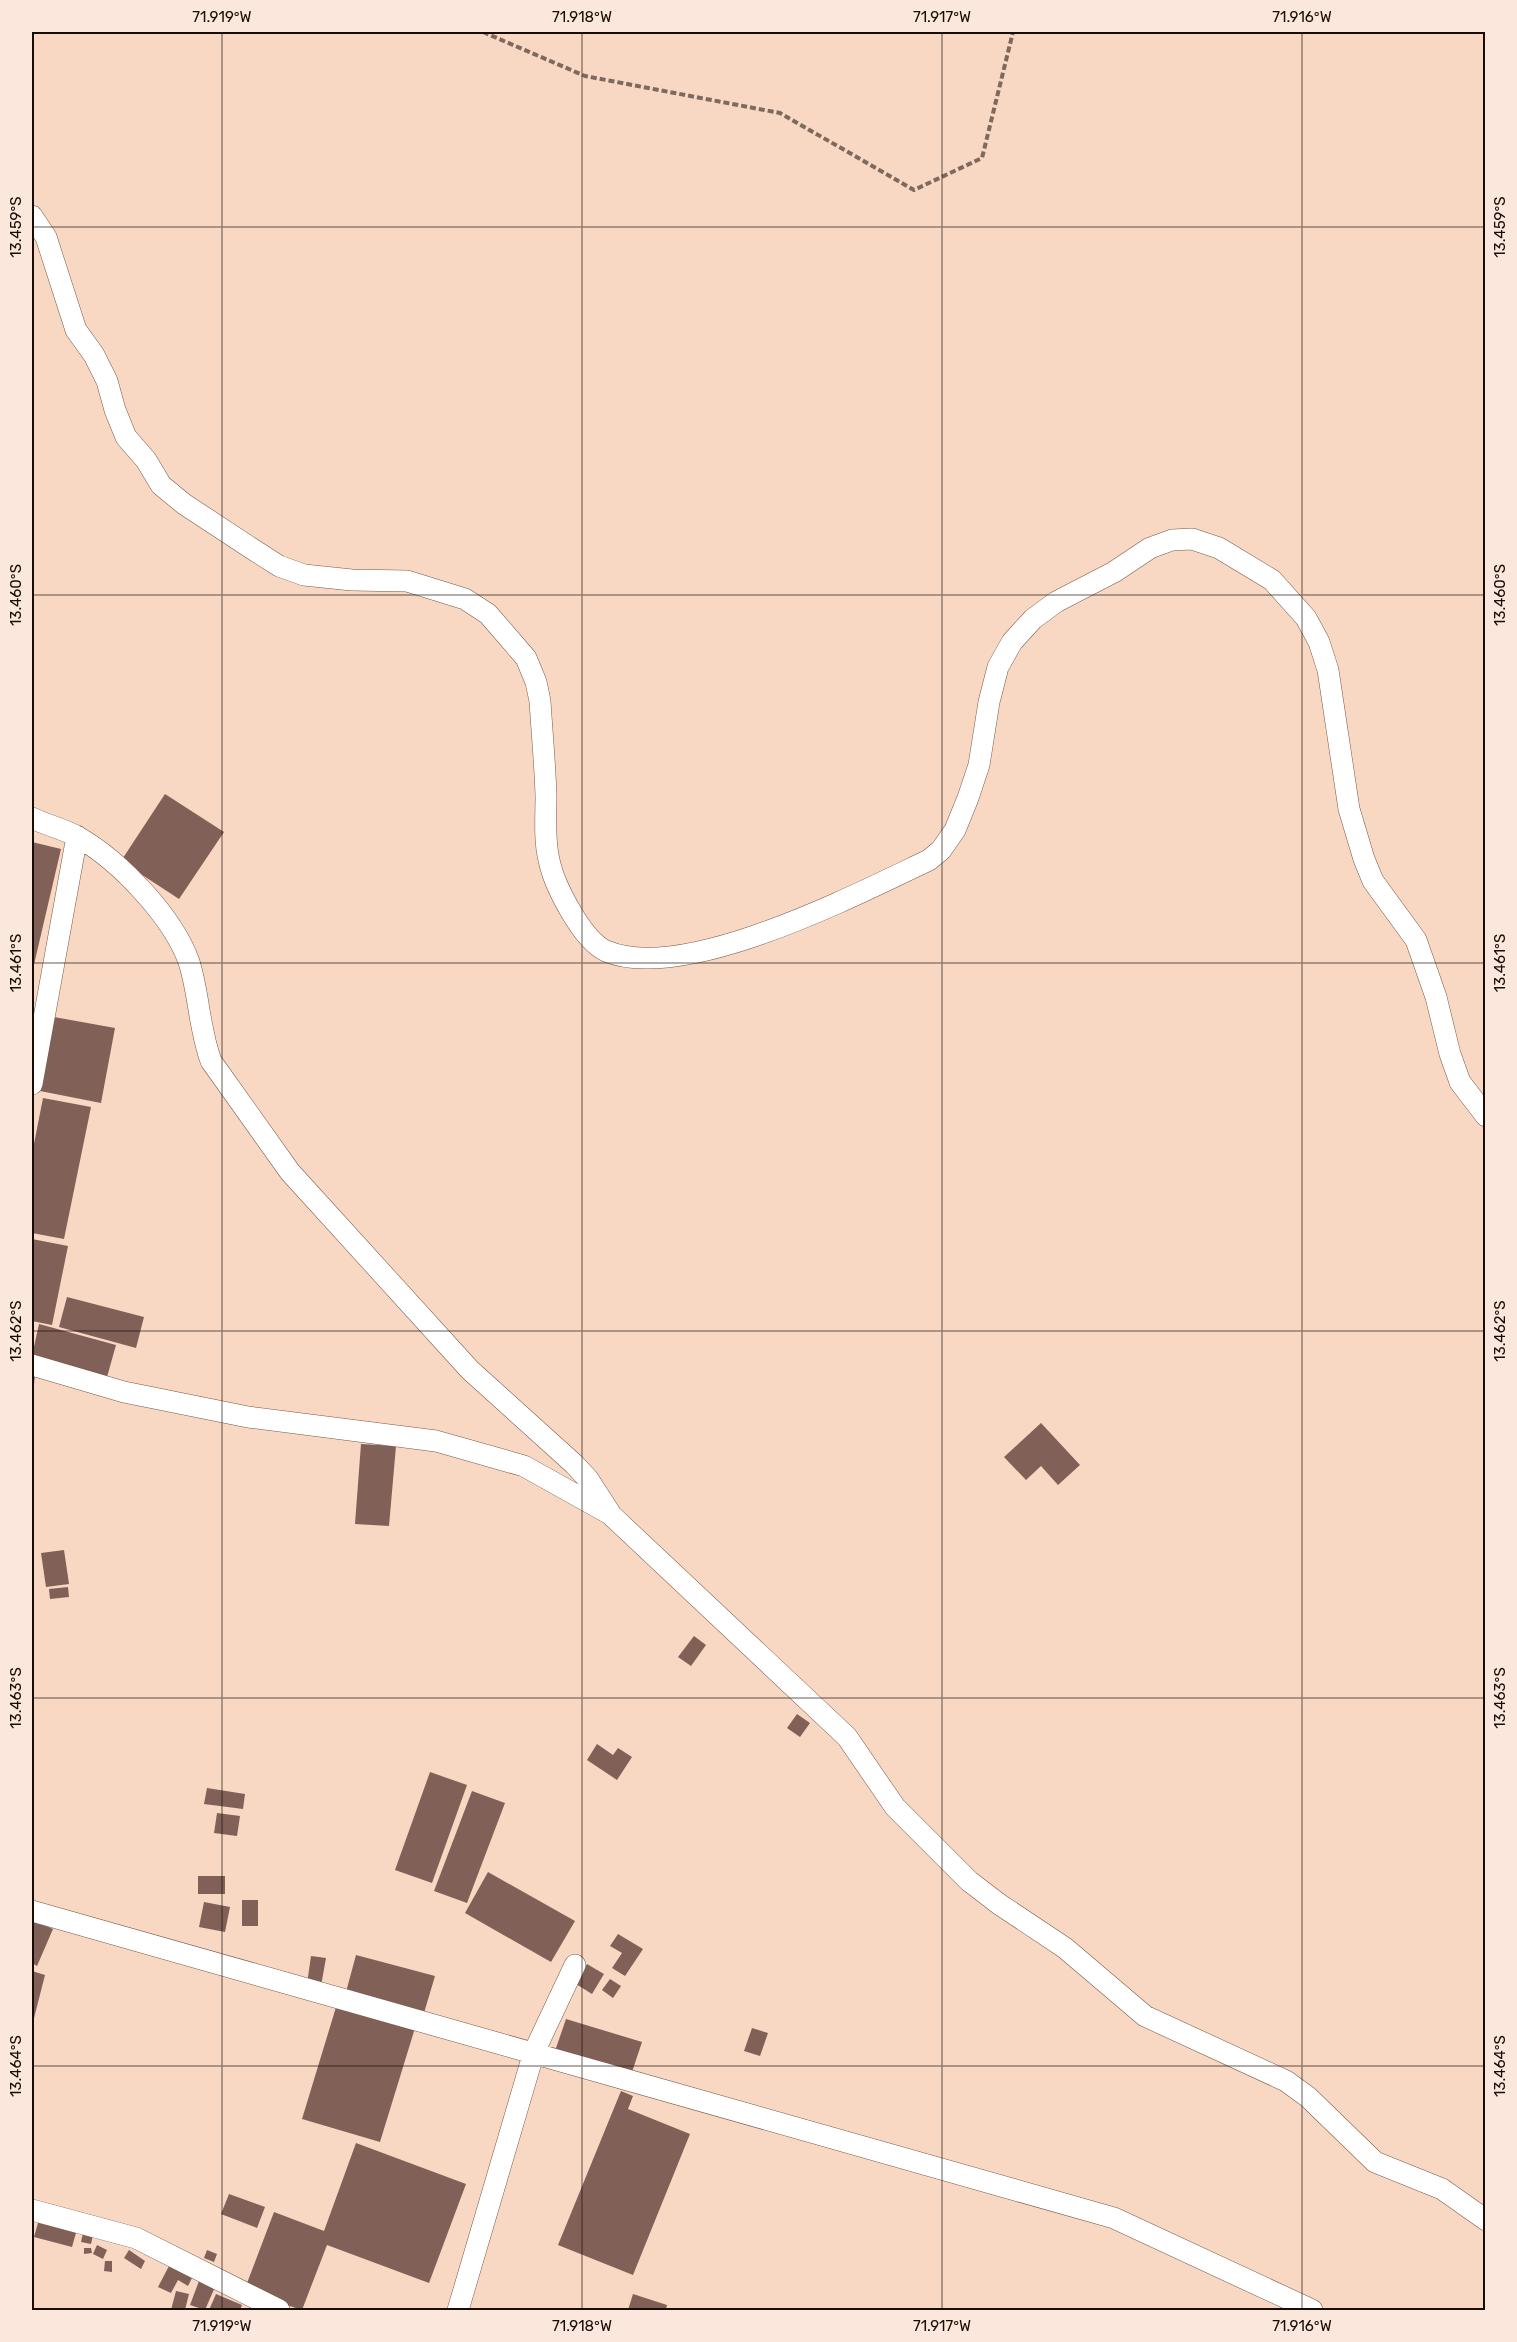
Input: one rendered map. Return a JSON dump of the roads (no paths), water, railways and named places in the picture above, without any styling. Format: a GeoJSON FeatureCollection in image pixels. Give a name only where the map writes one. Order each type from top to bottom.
{"type":"FeatureCollection","features":[{"type":"Feature","properties":{"kind":"street"},"geometry":{"type":"LineString","coordinates":[[32,216],[46,237],[76,330],[94,355],[107,381],[126,437],[146,460],[161,485],[184,504],[279,566],[304,575],[407,582],[465,599],[488,614],[525,658],[536,682],[540,701],[549,860],[558,887],[572,912],[591,938],[605,950],[632,957],[661,957],[736,942],[827,909],[929,860],[941,850],[954,830],[968,798],[979,765],[989,702],[998,667],[1012,642],[1033,619],[1056,602],[1114,572],[1150,548],[1172,540],[1192,539],[1219,548],[1272,580],[1306,618],[1319,642],[1328,670],[1349,809],[1364,859],[1373,881],[1416,940],[1436,997],[1450,1054],[1460,1082],[1485,1116]]}},
{"type":"Feature","properties":{"kind":"street"},"geometry":{"type":"LineString","coordinates":[[32,818],[77,836],[114,862],[161,912],[189,962],[205,1045],[211,1061],[291,1172],[470,1370],[588,1479],[610,1514]]}},
{"type":"Feature","properties":{"kind":"street"},"geometry":{"type":"LineString","coordinates":[[32,1084],[77,836]]}},
{"type":"Feature","properties":{"kind":"street"},"geometry":{"type":"LineString","coordinates":[[32,1365],[124,1392],[236,1415],[435,1440],[524,1466],[610,1514],[847,1737],[895,1807],[969,1881],[1065,1948],[1145,2016],[1286,2081],[1308,2097],[1375,2162],[1442,2189],[1485,2220]]}},
{"type":"Feature","properties":{"kind":"street"},"geometry":{"type":"LineString","coordinates":[[32,1911],[1114,2218],[1312,2310]]}},
{"type":"Feature","properties":{"kind":"street"},"geometry":{"type":"LineString","coordinates":[[458,2310],[534,2052],[575,1965]]}},
{"type":"Feature","properties":{"kind":"street"},"geometry":{"type":"LineString","coordinates":[[32,2210],[136,2238],[279,2310]]}}]}
